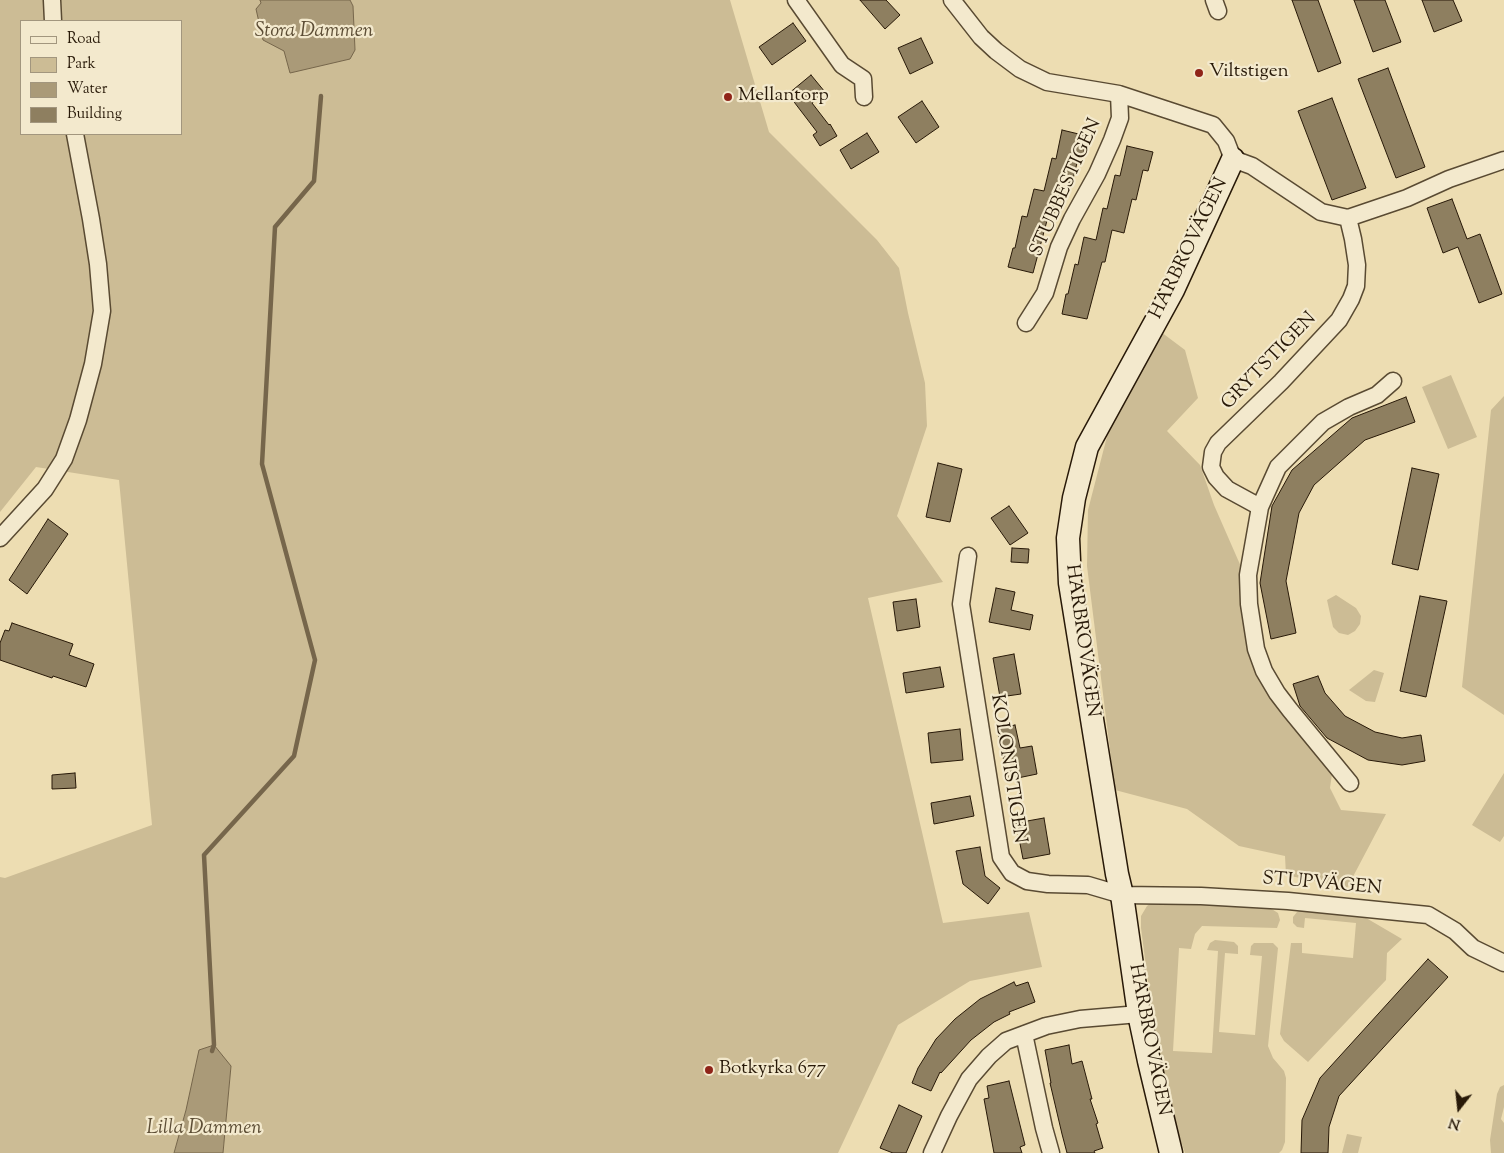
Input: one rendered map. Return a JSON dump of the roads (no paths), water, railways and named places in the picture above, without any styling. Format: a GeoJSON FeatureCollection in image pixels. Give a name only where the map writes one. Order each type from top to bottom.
{"type":"FeatureCollection","features":[{"type":"Feature","properties":{"kind":"street"},"geometry":{"type":"LineString","coordinates":[[52,0],[53,20]]}},
{"type":"Feature","properties":{"kind":"street"},"geometry":{"type":"LineString","coordinates":[[796,0],[842,64],[863,79],[864,96]]}},
{"type":"Feature","properties":{"kind":"street"},"geometry":{"type":"LineString","coordinates":[[952,0],[981,37],[1020,69],[1047,82],[1119,94],[1213,125],[1226,141],[1233,159],[1252,166],[1321,212],[1348,218],[1407,198],[1449,179],[1504,160]]}},
{"type":"Feature","properties":{"kind":"street","name":"STUBBESTIGEN"},"geometry":{"type":"LineString","coordinates":[[1026,323],[1045,293],[1059,247],[1097,174],[1112,140],[1120,118],[1119,94]]}},
{"type":"Feature","properties":{"kind":"street"},"geometry":{"type":"LineString","coordinates":[[0,538],[45,490],[64,459],[78,420],[93,364],[102,311],[98,264],[75,135]]}},
{"type":"Feature","properties":{"kind":"street","name":"HARBROVÄGEN"},"geometry":{"type":"LineString","coordinates":[[1171,1153],[1140,1014],[1070,583],[1068,538],[1074,498],[1087,447],[1173,290],[1233,159]]}},
{"type":"Feature","properties":{"kind":"street","name":"GRYTSTIGEN"},"geometry":{"type":"LineString","coordinates":[[1260,507],[1227,489],[1216,477],[1210,467],[1213,452],[1218,443],[1281,382],[1339,320],[1351,300],[1356,286],[1357,264],[1348,218]]}},
{"type":"Feature","properties":{"kind":"street"},"geometry":{"type":"LineString","coordinates":[[1350,783],[1277,693],[1264,671],[1256,649],[1249,604],[1248,575],[1260,507],[1278,467],[1323,422],[1377,395],[1393,382]]}},
{"type":"Feature","properties":{"kind":"street","name":"KOLONISTIGEN"},"geometry":{"type":"LineString","coordinates":[[968,556],[961,604],[1001,857],[1012,873],[1027,881],[1048,884],[1088,885],[1122,895]]}},
{"type":"Feature","properties":{"kind":"street","name":"STUPVÄGEN"},"geometry":{"type":"LineString","coordinates":[[1122,895],[1201,896],[1288,901],[1428,915],[1455,932],[1473,948],[1504,963]]}},
{"type":"Feature","properties":{"kind":"street"},"geometry":{"type":"LineString","coordinates":[[932,1153],[949,1116],[970,1079],[989,1056],[1006,1041],[1046,1026],[1080,1019],[1140,1014]]}},
{"type":"Feature","properties":{"kind":"street"},"geometry":{"type":"LineString","coordinates":[[1024,1034],[1051,1153]]}},
{"type":"Feature","properties":{"kind":"water","name":"Stora Dammen"},"geometry":{"type":"Polygon","coordinates":[[[260,0],[350,0],[353,6],[355,50],[350,59],[290,73],[284,51],[263,40],[256,9],[261,3],[260,0]]]}},
{"type":"Feature","properties":{"kind":"water","name":"Lilla Dammen"},"geometry":{"type":"Polygon","coordinates":[[[214,1045],[231,1066],[223,1153],[174,1153],[186,1110],[199,1050],[214,1045]]]}},
{"type":"Feature","properties":{"kind":"waterway"},"geometry":{"type":"LineString","coordinates":[[212,1051],[214,1045],[204,855],[294,756],[315,660],[262,464],[275,227],[314,181],[321,96]]}},
{"type":"Feature","properties":{"kind":"place","name":"Viltstigen"},"geometry":{"type":"Point","coordinates":[1199,73]}},
{"type":"Feature","properties":{"kind":"place","name":"Mellantorp"},"geometry":{"type":"Point","coordinates":[728,97]}},
{"type":"Feature","properties":{"kind":"place","name":"Botkyrka 677"},"geometry":{"type":"Point","coordinates":[709,1070]}}]}
